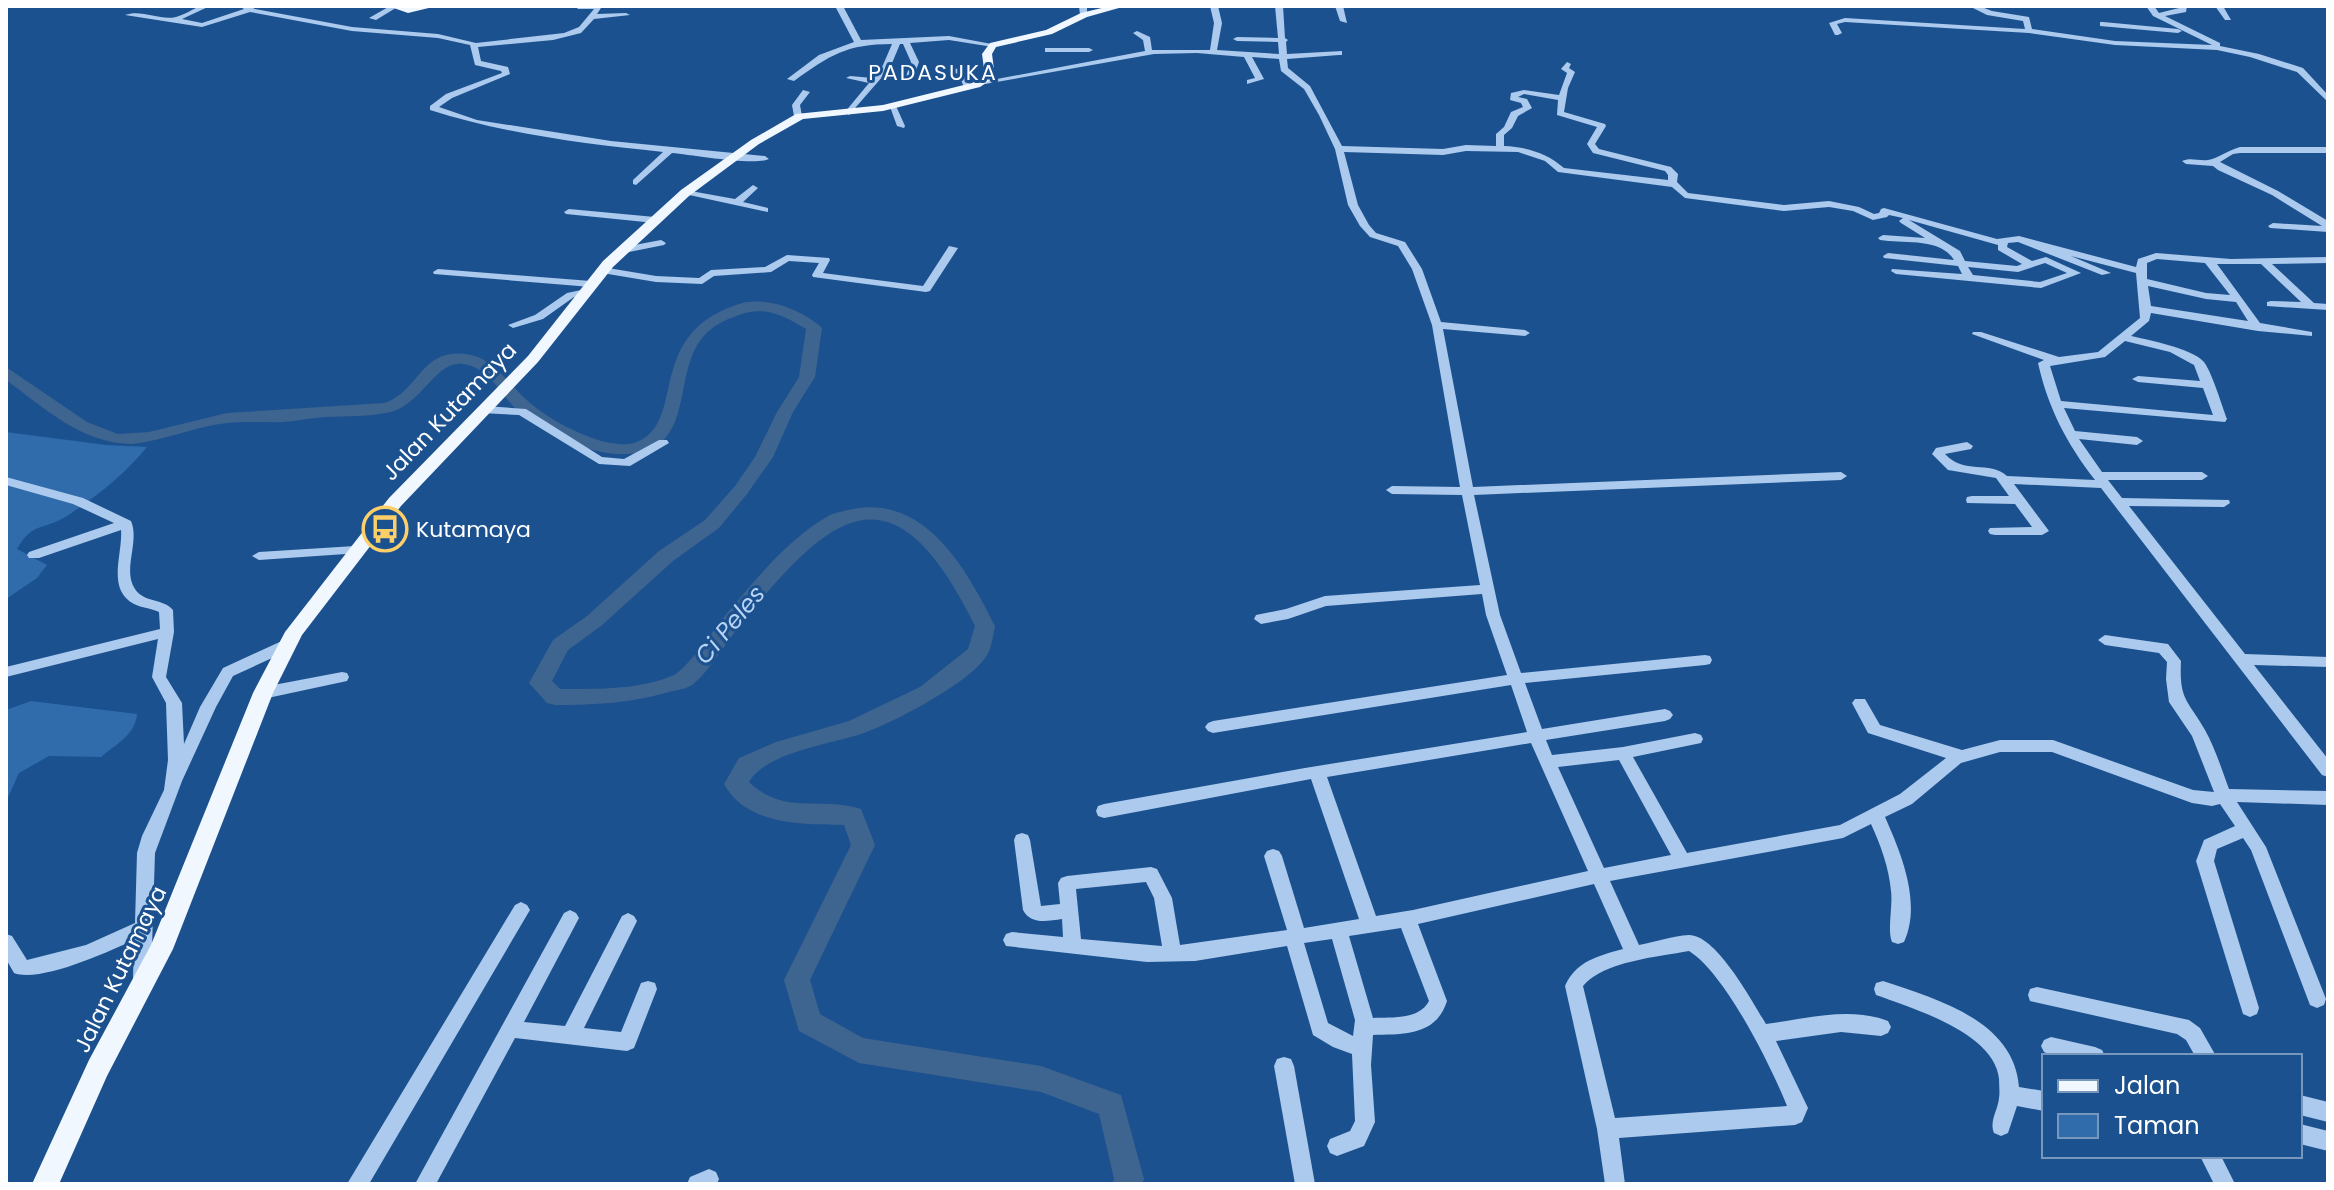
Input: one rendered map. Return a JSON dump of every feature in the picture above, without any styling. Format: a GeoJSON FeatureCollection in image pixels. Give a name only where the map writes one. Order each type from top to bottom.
{"type":"FeatureCollection","features":[{"type":"Feature","properties":{"kind":"main road"},"geometry":{"type":"LineString","coordinates":[[394,6],[408,10],[432,6]]}},
{"type":"Feature","properties":{"kind":"main road"},"geometry":{"type":"LineString","coordinates":[[985,82],[991,75],[987,54],[993,45],[1049,32],[1084,10],[1121,6]]}},
{"type":"Feature","properties":{"kind":"main road","name":"Jalan Kutamaya"},"geometry":{"type":"LineString","coordinates":[[45,1184],[98,1068],[142,987],[175,917],[263,693],[289,644],[355,550],[395,502],[561,327],[602,270],[685,193],[734,157],[798,116],[892,106],[985,82]]}},
{"type":"Feature","properties":{"kind":"street"},"geometry":{"type":"LineString","coordinates":[[173,21],[206,6]]}},
{"type":"Feature","properties":{"kind":"street"},"geometry":{"type":"LineString","coordinates":[[352,29],[394,6]]}},
{"type":"Feature","properties":{"kind":"street"},"geometry":{"type":"LineString","coordinates":[[549,38],[579,30],[599,6]]}},
{"type":"Feature","properties":{"kind":"street"},"geometry":{"type":"LineString","coordinates":[[578,7],[607,6]]}},
{"type":"Feature","properties":{"kind":"street"},"geometry":{"type":"LineString","coordinates":[[839,6],[845,13],[844,19],[851,23],[852,34],[862,42]]}},
{"type":"Feature","properties":{"kind":"street"},"geometry":{"type":"LineString","coordinates":[[1213,52],[1218,23],[1214,6]]}},
{"type":"Feature","properties":{"kind":"street"},"geometry":{"type":"LineString","coordinates":[[1279,6],[1284,69],[1311,93],[1339,149],[1353,205],[1365,226],[1373,235],[1402,244],[1419,277],[1437,325],[1493,615],[1547,762],[1634,954]]}},
{"type":"Feature","properties":{"kind":"street"},"geometry":{"type":"LineString","coordinates":[[1339,6],[1344,21]]}},
{"type":"Feature","properties":{"kind":"street"},"geometry":{"type":"LineString","coordinates":[[1973,6],[2027,20],[2029,31]]}},
{"type":"Feature","properties":{"kind":"street"},"geometry":{"type":"LineString","coordinates":[[2150,6],[2158,15],[2210,42],[2304,72],[2328,100]]}},
{"type":"Feature","properties":{"kind":"street"},"geometry":{"type":"LineString","coordinates":[[2158,15],[2183,10],[2183,6]]}},
{"type":"Feature","properties":{"kind":"street"},"geometry":{"type":"LineString","coordinates":[[2219,6],[2228,18]]}},
{"type":"Feature","properties":{"kind":"street"},"geometry":{"type":"LineString","coordinates":[[129,15],[206,24],[246,8],[352,29],[438,36],[475,45],[583,37],[578,44]]}},
{"type":"Feature","properties":{"kind":"street"},"geometry":{"type":"LineString","coordinates":[[2095,11],[2115,43]]}},
{"type":"Feature","properties":{"kind":"street"},"geometry":{"type":"LineString","coordinates":[[591,17],[626,15]]}},
{"type":"Feature","properties":{"kind":"street"},"geometry":{"type":"LineString","coordinates":[[1838,33],[1833,23],[1842,20],[1933,24],[2029,31],[2115,43],[2217,48],[2256,56]]}},
{"type":"Feature","properties":{"kind":"street"},"geometry":{"type":"LineString","coordinates":[[585,25],[603,22]]}},
{"type":"Feature","properties":{"kind":"street"},"geometry":{"type":"LineString","coordinates":[[1933,24],[1940,35]]}},
{"type":"Feature","properties":{"kind":"street"},"geometry":{"type":"LineString","coordinates":[[2103,24],[2194,32]]}},
{"type":"Feature","properties":{"kind":"street"},"geometry":{"type":"LineString","coordinates":[[1049,32],[1049,59],[1060,68]]}},
{"type":"Feature","properties":{"kind":"street"},"geometry":{"type":"LineString","coordinates":[[1137,33],[1147,39],[1149,53]]}},
{"type":"Feature","properties":{"kind":"street"},"geometry":{"type":"LineString","coordinates":[[791,79],[822,57],[862,42],[949,38],[993,45]]}},
{"type":"Feature","properties":{"kind":"street"},"geometry":{"type":"LineString","coordinates":[[1237,39],[1284,40]]}},
{"type":"Feature","properties":{"kind":"street"},"geometry":{"type":"LineString","coordinates":[[902,41],[915,62],[909,79]]}},
{"type":"Feature","properties":{"kind":"street"},"geometry":{"type":"LineString","coordinates":[[849,112],[887,66],[902,41]]}},
{"type":"Feature","properties":{"kind":"street"},"geometry":{"type":"LineString","coordinates":[[486,42],[513,46]]}},
{"type":"Feature","properties":{"kind":"street"},"geometry":{"type":"LineString","coordinates":[[475,45],[478,63],[505,69],[506,74],[449,96],[436,103],[434,109],[483,124],[611,144],[765,159]]}},
{"type":"Feature","properties":{"kind":"street"},"geometry":{"type":"LineString","coordinates":[[1048,50],[1089,50]]}},
{"type":"Feature","properties":{"kind":"street"},"geometry":{"type":"LineString","coordinates":[[985,82],[1149,53],[1213,52],[1284,57],[1339,53]]}},
{"type":"Feature","properties":{"kind":"street"},"geometry":{"type":"LineString","coordinates":[[1247,55],[1260,79],[1250,82]]}},
{"type":"Feature","properties":{"kind":"street"},"geometry":{"type":"LineString","coordinates":[[1567,64],[1565,69],[1571,72],[1562,98],[1561,114],[1602,126],[1592,148],[1601,153],[1633,158],[1650,167],[1668,169],[1673,174],[1672,184]]}},
{"type":"Feature","properties":{"kind":"street"},"geometry":{"type":"LineString","coordinates":[[947,67],[960,73],[968,87]]}},
{"type":"Feature","properties":{"kind":"street"},"geometry":{"type":"LineString","coordinates":[[850,78],[875,81]]}},
{"type":"Feature","properties":{"kind":"street"},"geometry":{"type":"LineString","coordinates":[[798,116],[796,105],[806,92]]}},
{"type":"Feature","properties":{"kind":"street"},"geometry":{"type":"LineString","coordinates":[[1500,149],[1500,134],[1508,128],[1514,114],[1528,108],[1524,101],[1513,98],[1514,95],[1524,92],[1562,98]]}},
{"type":"Feature","properties":{"kind":"street"},"geometry":{"type":"LineString","coordinates":[[892,106],[901,126]]}},
{"type":"Feature","properties":{"kind":"street"},"geometry":{"type":"LineString","coordinates":[[636,182],[671,149]]}},
{"type":"Feature","properties":{"kind":"street"},"geometry":{"type":"LineString","coordinates":[[1339,149],[1443,152],[1500,149],[1526,151],[1552,161],[1577,162]]}},
{"type":"Feature","properties":{"kind":"street"},"geometry":{"type":"LineString","coordinates":[[2216,163],[2216,159],[2240,150],[2328,150]]}},
{"type":"Feature","properties":{"kind":"street"},"geometry":{"type":"LineString","coordinates":[[1552,161],[1561,170],[1672,184],[1685,195],[1784,208],[1829,204],[1856,209],[1875,217],[1884,215],[1884,211],[1900,214],[2206,296],[2239,299]]}},
{"type":"Feature","properties":{"kind":"street"},"geometry":{"type":"LineString","coordinates":[[2186,161],[2216,163],[2328,227]]}},
{"type":"Feature","properties":{"kind":"street"},"geometry":{"type":"LineString","coordinates":[[736,203],[753,188]]}},
{"type":"Feature","properties":{"kind":"street"},"geometry":{"type":"LineString","coordinates":[[685,193],[765,210]]}},
{"type":"Feature","properties":{"kind":"street"},"geometry":{"type":"LineString","coordinates":[[569,212],[655,220]]}},
{"type":"Feature","properties":{"kind":"street"},"geometry":{"type":"LineString","coordinates":[[1900,214],[1902,219],[1956,253],[1969,278]]}},
{"type":"Feature","properties":{"kind":"street"},"geometry":{"type":"LineString","coordinates":[[2273,226],[2328,227]]}},
{"type":"Feature","properties":{"kind":"street"},"geometry":{"type":"LineString","coordinates":[[1883,238],[1939,242]]}},
{"type":"Feature","properties":{"kind":"street"},"geometry":{"type":"LineString","coordinates":[[2010,241],[2002,248],[2031,265]]}},
{"type":"Feature","properties":{"kind":"street"},"geometry":{"type":"LineString","coordinates":[[2010,241],[2106,273]]}},
{"type":"Feature","properties":{"kind":"street"},"geometry":{"type":"LineString","coordinates":[[624,250],[661,243]]}},
{"type":"Feature","properties":{"kind":"street"},"geometry":{"type":"LineString","coordinates":[[602,270],[656,279],[702,281],[711,273],[767,270],[787,258],[825,260],[817,275],[926,289],[953,248]]}},
{"type":"Feature","properties":{"kind":"street"},"geometry":{"type":"LineString","coordinates":[[1888,256],[2018,269],[2046,260],[2076,273],[2046,285],[1896,271]]}},
{"type":"Feature","properties":{"kind":"street"},"geometry":{"type":"LineString","coordinates":[[2328,260],[2209,261],[2156,256],[2142,261],[2147,309],[2145,319],[2126,338],[2101,355],[2044,363],[2069,434],[2101,480],[2328,771]]}},
{"type":"Feature","properties":{"kind":"street"},"geometry":{"type":"LineString","coordinates":[[2262,260],[2311,306]]}},
{"type":"Feature","properties":{"kind":"street"},"geometry":{"type":"LineString","coordinates":[[2209,261],[2258,328]]}},
{"type":"Feature","properties":{"kind":"street"},"geometry":{"type":"LineString","coordinates":[[438,272],[588,288]]}},
{"type":"Feature","properties":{"kind":"street"},"geometry":{"type":"LineString","coordinates":[[513,325],[539,317],[571,295],[588,288]]}},
{"type":"Feature","properties":{"kind":"street"},"geometry":{"type":"LineString","coordinates":[[2271,304],[2328,307]]}},
{"type":"Feature","properties":{"kind":"street"},"geometry":{"type":"LineString","coordinates":[[2147,309],[2308,334]]}},
{"type":"Feature","properties":{"kind":"street"},"geometry":{"type":"LineString","coordinates":[[2190,317],[2197,330]]}},
{"type":"Feature","properties":{"kind":"street"},"geometry":{"type":"LineString","coordinates":[[1437,325],[1525,333]]}},
{"type":"Feature","properties":{"kind":"street"},"geometry":{"type":"LineString","coordinates":[[1977,334],[2057,360]]}},
{"type":"Feature","properties":{"kind":"street"},"geometry":{"type":"LineString","coordinates":[[2056,404],[2221,419],[2209,393],[2209,385],[2195,359],[2174,350],[2126,338]]}},
{"type":"Feature","properties":{"kind":"street"},"geometry":{"type":"LineString","coordinates":[[2138,379],[2209,385]]}},
{"type":"Feature","properties":{"kind":"street"},"geometry":{"type":"LineString","coordinates":[[485,410],[522,412],[599,460],[626,463],[663,443]]}},
{"type":"Feature","properties":{"kind":"street"},"geometry":{"type":"LineString","coordinates":[[2069,434],[2137,441]]}},
{"type":"Feature","properties":{"kind":"street"},"geometry":{"type":"LineString","coordinates":[[1967,446],[1938,454],[1956,470],[1995,472],[2005,480],[2042,531],[1995,531]]}},
{"type":"Feature","properties":{"kind":"street"},"geometry":{"type":"LineString","coordinates":[[1392,490],[1468,491],[1841,476]]}},
{"type":"Feature","properties":{"kind":"street"},"geometry":{"type":"LineString","coordinates":[[2005,480],[2202,476]]}},
{"type":"Feature","properties":{"kind":"street"},"geometry":{"type":"LineString","coordinates":[[6,481],[78,501],[126,524],[129,534],[123,567],[130,591],[139,601],[157,604],[166,610],[167,632],[159,677],[175,706],[173,788]]}},
{"type":"Feature","properties":{"kind":"street"},"geometry":{"type":"LineString","coordinates":[[1972,500],[2020,500]]}},
{"type":"Feature","properties":{"kind":"street"},"geometry":{"type":"LineString","coordinates":[[2119,502],[2224,503]]}},
{"type":"Feature","properties":{"kind":"street"},"geometry":{"type":"LineString","coordinates":[[34,555],[126,524]]}},
{"type":"Feature","properties":{"kind":"street"},"geometry":{"type":"LineString","coordinates":[[259,556],[355,550]]}},
{"type":"Feature","properties":{"kind":"street"},"geometry":{"type":"LineString","coordinates":[[1261,619],[1300,611],[1325,601],[1489,589]]}},
{"type":"Feature","properties":{"kind":"street"},"geometry":{"type":"LineString","coordinates":[[6,672],[167,632]]}},
{"type":"Feature","properties":{"kind":"street"},"geometry":{"type":"LineString","coordinates":[[2105,640],[2150,645],[2169,653],[2174,661],[2177,702],[2199,734],[2224,796],[2247,830],[2278,895],[2317,999]]}},
{"type":"Feature","properties":{"kind":"street"},"geometry":{"type":"LineString","coordinates":[[142,987],[149,837],[208,707],[228,672],[289,644]]}},
{"type":"Feature","properties":{"kind":"street"},"geometry":{"type":"LineString","coordinates":[[2239,659],[2328,662]]}},
{"type":"Feature","properties":{"kind":"street"},"geometry":{"type":"LineString","coordinates":[[1213,727],[1515,679],[1705,660]]}},
{"type":"Feature","properties":{"kind":"street"},"geometry":{"type":"LineString","coordinates":[[263,693],[342,677]]}},
{"type":"Feature","properties":{"kind":"street"},"geometry":{"type":"LineString","coordinates":[[1860,703],[1874,729],[1960,756]]}},
{"type":"Feature","properties":{"kind":"street"},"geometry":{"type":"LineString","coordinates":[[1104,811],[1317,772],[1665,715]]}},
{"type":"Feature","properties":{"kind":"street"},"geometry":{"type":"LineString","coordinates":[[1547,762],[1623,753],[1695,739]]}},
{"type":"Feature","properties":{"kind":"street"},"geometry":{"type":"LineString","coordinates":[[1012,940],[1173,954],[1195,953],[1407,919],[1598,875],[1843,831],[1906,799],[1936,771],[1960,756],[2000,746],[2053,746],[2192,796],[2212,799],[2224,796],[2328,798]]}},
{"type":"Feature","properties":{"kind":"street"},"geometry":{"type":"LineString","coordinates":[[1623,753],[1682,859]]}},
{"type":"Feature","properties":{"kind":"street"},"geometry":{"type":"LineString","coordinates":[[1317,772],[1370,925]]}},
{"type":"Feature","properties":{"kind":"street"},"geometry":{"type":"LineString","coordinates":[[1876,816],[1899,875],[1903,915],[1898,936]]}},
{"type":"Feature","properties":{"kind":"street"},"geometry":{"type":"LineString","coordinates":[[2247,830],[2232,833],[2210,845],[2205,861],[2250,1008]]}},
{"type":"Feature","properties":{"kind":"street"},"geometry":{"type":"LineString","coordinates":[[1022,840],[1032,910],[1039,914],[1069,910]]}},
{"type":"Feature","properties":{"kind":"street"},"geometry":{"type":"LineString","coordinates":[[1273,856],[1320,1029],[1340,1041],[1362,1048]]}},
{"type":"Feature","properties":{"kind":"street"},"geometry":{"type":"LineString","coordinates":[[1073,946],[1066,890],[1069,882],[1154,876],[1163,898],[1173,954]]}},
{"type":"Feature","properties":{"kind":"street"},"geometry":{"type":"LineString","coordinates":[[357,1184],[521,910]]}},
{"type":"Feature","properties":{"kind":"street"},"geometry":{"type":"LineString","coordinates":[[425,1184],[570,918]]}},
{"type":"Feature","properties":{"kind":"street"},"geometry":{"type":"LineString","coordinates":[[1365,1027],[1408,1024],[1428,1018],[1437,1009],[1438,1001],[1407,919]]}},
{"type":"Feature","properties":{"kind":"street"},"geometry":{"type":"LineString","coordinates":[[570,1036],[628,921]]}},
{"type":"Feature","properties":{"kind":"street"},"geometry":{"type":"LineString","coordinates":[[6,942],[20,967],[27,968],[89,952],[143,928]]}},
{"type":"Feature","properties":{"kind":"street"},"geometry":{"type":"LineString","coordinates":[[1337,1146],[1357,1139],[1365,1122],[1362,1048],[1365,1027],[1338,930]]}},
{"type":"Feature","properties":{"kind":"street"},"geometry":{"type":"LineString","coordinates":[[1607,1129],[1795,1115],[1798,1108],[1794,1096],[1761,1034],[1716,964],[1697,944],[1634,954],[1585,972],[1576,979],[1574,986],[1607,1129],[1615,1184]]}},
{"type":"Feature","properties":{"kind":"street"},"geometry":{"type":"LineString","coordinates":[[510,1029],[627,1042],[648,989]]}},
{"type":"Feature","properties":{"kind":"street"},"geometry":{"type":"LineString","coordinates":[[1883,989],[1939,1009],[1970,1025],[1997,1051],[2005,1065],[2012,1095],[2001,1126]]}},
{"type":"Feature","properties":{"kind":"street"},"geometry":{"type":"LineString","coordinates":[[2037,995],[2182,1026],[2193,1034],[2205,1054]]}},
{"type":"Feature","properties":{"kind":"street"},"geometry":{"type":"LineString","coordinates":[[1761,1034],[1841,1023],[1881,1027]]}},
{"type":"Feature","properties":{"kind":"street"},"geometry":{"type":"LineString","coordinates":[[2051,1046],[2086,1054]]}},
{"type":"Feature","properties":{"kind":"street"},"geometry":{"type":"LineString","coordinates":[[1284,1066],[1305,1184]]}},
{"type":"Feature","properties":{"kind":"street"},"geometry":{"type":"LineString","coordinates":[[2012,1095],[2042,1101]]}},
{"type":"Feature","properties":{"kind":"street"},"geometry":{"type":"LineString","coordinates":[[2302,1106],[2328,1112]]}},
{"type":"Feature","properties":{"kind":"street"},"geometry":{"type":"LineString","coordinates":[[2302,1134],[2328,1141]]}},
{"type":"Feature","properties":{"kind":"street"},"geometry":{"type":"LineString","coordinates":[[2211,1158],[2225,1184]]}},
{"type":"Feature","properties":{"kind":"green space"},"geometry":{"type":"Polygon","coordinates":[[[6,432],[147,447],[120,476],[89,501],[59,521],[28,534],[17,549],[47,565],[37,578],[6,599],[6,432]]]}},
{"type":"Feature","properties":{"kind":"green space"},"geometry":{"type":"Polygon","coordinates":[[[31,701],[137,714],[136,721],[129,733],[101,757],[49,756],[19,773],[6,802],[6,710],[31,701]]]}},
{"type":"Feature","properties":{"kind":"waterway","name":"Ci Peles"},"geometry":{"type":"LineString","coordinates":[[6,372],[93,432],[118,439],[133,439],[227,418],[282,417],[388,408],[404,401],[446,359],[468,359],[487,368],[522,405],[562,432],[596,445],[629,449],[643,446],[659,435],[669,419],[685,355],[696,334],[716,318],[746,307],[764,306],[791,314],[814,328],[807,377],[785,412],[764,457],[741,490],[712,524],[666,556],[594,621],[560,645],[540,683],[555,697],[596,697],[637,693],[684,680],[760,587],[818,531],[839,518],[875,511],[915,526],[943,556],[971,598],[985,626],[978,653],[928,693],[856,727],[784,748],[747,764],[736,784],[757,805],[799,814],[853,816],[863,845],[797,980],[809,1022],[859,1050],[1041,1079],[1111,1105],[1129,1179],[1127,1184]]}},
{"type":"Feature","properties":{"kind":"place","name":"Kutamaya"},"geometry":{"type":"Point","coordinates":[385,529]}},
{"type":"Feature","properties":{"kind":"district","name":"PADASUKA"},"geometry":{"type":"Point","coordinates":[933,72]}}]}
